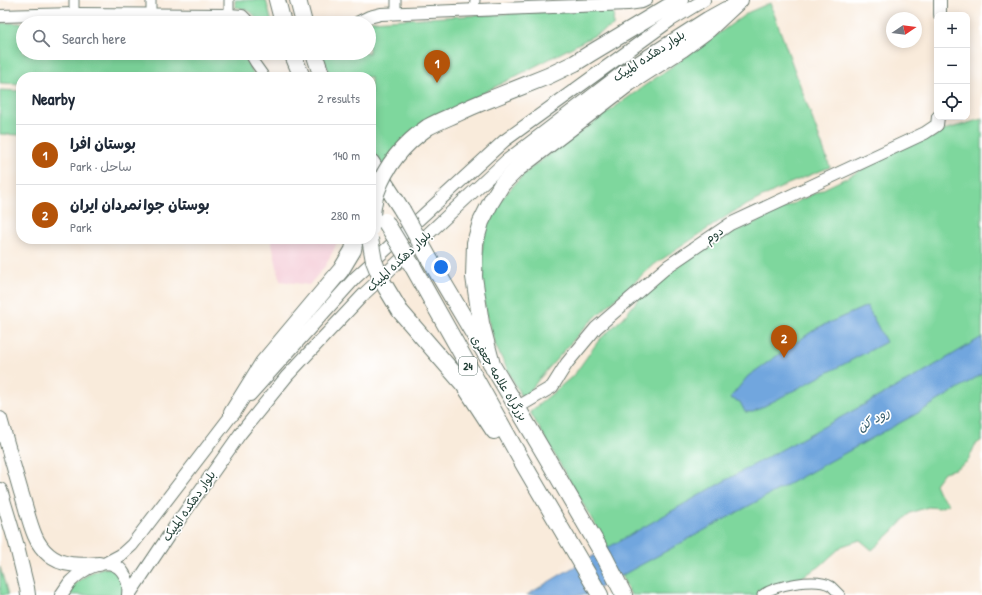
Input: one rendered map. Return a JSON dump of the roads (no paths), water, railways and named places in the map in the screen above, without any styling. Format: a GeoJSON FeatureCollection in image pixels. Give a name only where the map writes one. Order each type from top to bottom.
{"type":"FeatureCollection","features":[{"type":"Feature","properties":{"kind":"highway"},"geometry":{"type":"LineString","coordinates":[[277,0],[281,16]]}},
{"type":"Feature","properties":{"kind":"highway"},"geometry":{"type":"LineString","coordinates":[[298,0],[302,16]]}},
{"type":"Feature","properties":{"kind":"highway"},"geometry":{"type":"LineString","coordinates":[[376,194],[385,173],[395,158],[409,142],[429,127],[492,98],[548,76],[575,63],[680,0]]}},
{"type":"Feature","properties":{"kind":"highway"},"geometry":{"type":"LineString","coordinates":[[494,368],[481,323],[474,277],[475,243],[481,222],[502,184],[516,169],[629,83],[682,49],[709,29],[740,0]]}},
{"type":"Feature","properties":{"kind":"highway"},"geometry":{"type":"LineString","coordinates":[[295,60],[300,72]]}},
{"type":"Feature","properties":{"kind":"highway"},"geometry":{"type":"LineString","coordinates":[[316,60],[320,72]]}},
{"type":"Feature","properties":{"kind":"highway","name":"بزرگراه علامه جعفری"},"geometry":{"type":"LineString","coordinates":[[376,170],[402,210],[547,458],[604,556],[624,595]]}},
{"type":"Feature","properties":{"kind":"highway","name":"بزرگراه علامه جعفری"},"geometry":{"type":"LineString","coordinates":[[378,224],[413,267],[524,465],[600,595]]}},
{"type":"Feature","properties":{"kind":"highway"},"geometry":{"type":"LineString","coordinates":[[232,413],[263,363],[341,270],[353,250],[354,244]]}},
{"type":"Feature","properties":{"kind":"highway"},"geometry":{"type":"LineString","coordinates":[[371,244],[374,261],[382,281],[400,312],[464,385],[495,432],[524,465]]}},
{"type":"Feature","properties":{"kind":"main road"},"geometry":{"type":"LineString","coordinates":[[373,16],[474,5],[642,2],[646,0]]}},
{"type":"Feature","properties":{"kind":"main road","name":"بلوار دهکده المپیک"},"geometry":{"type":"LineString","coordinates":[[61,595],[70,582],[85,571],[121,555],[132,545],[232,413],[355,278],[504,141],[671,20],[704,0]]}},
{"type":"Feature","properties":{"kind":"main road","name":"بلوار دهکده المپیک"},"geometry":{"type":"LineString","coordinates":[[128,595],[240,434],[287,376],[364,294],[506,161],[621,73],[707,18],[740,0]]}},
{"type":"Feature","properties":{"kind":"main road"},"geometry":{"type":"LineString","coordinates":[[940,0],[940,12]]}},
{"type":"Feature","properties":{"kind":"main road"},"geometry":{"type":"LineString","coordinates":[[0,16],[74,14],[151,14],[183,16]]}},
{"type":"Feature","properties":{"kind":"main road","name":"دوم"},"geometry":{"type":"LineString","coordinates":[[523,404],[552,387],[567,363],[596,328],[668,266],[730,224],[925,133],[937,125],[938,120]]}},
{"type":"Feature","properties":{"kind":"main road"},"geometry":{"type":"LineString","coordinates":[[0,419],[27,512],[40,546],[50,556],[66,564],[80,565],[103,563],[120,568],[128,580],[128,595]]}},
{"type":"Feature","properties":{"kind":"main road"},"geometry":{"type":"LineString","coordinates":[[0,490],[16,543],[28,595]]}},
{"type":"Feature","properties":{"kind":"street"},"geometry":{"type":"LineString","coordinates":[[74,0],[74,14]]}},
{"type":"Feature","properties":{"kind":"street"},"geometry":{"type":"LineString","coordinates":[[151,0],[151,14]]}},
{"type":"Feature","properties":{"kind":"street"},"geometry":{"type":"LineString","coordinates":[[229,0],[231,16]]}},
{"type":"Feature","properties":{"kind":"street"},"geometry":{"type":"LineString","coordinates":[[396,0],[396,13]]}},
{"type":"Feature","properties":{"kind":"street"},"geometry":{"type":"LineString","coordinates":[[253,60],[262,72]]}},
{"type":"Feature","properties":{"kind":"street"},"geometry":{"type":"LineString","coordinates":[[762,595],[780,587],[797,583],[817,582],[830,586],[840,595]]}},
{"type":"Feature","properties":{"kind":"water"},"geometry":{"type":"Polygon","coordinates":[[[867,306],[886,342],[753,412],[745,412],[740,402],[730,398],[748,376],[817,328],[867,306]]]}},
{"type":"Feature","properties":{"kind":"water","name":"رود کن"},"geometry":{"type":"Polygon","coordinates":[[[982,337],[982,374],[918,413],[586,595],[527,595],[726,480],[920,374],[982,337]]]}},
{"type":"Feature","properties":{"kind":"place","name":"بوستان افرا"},"geometry":{"type":"Point","coordinates":[437,83]}},
{"type":"Feature","properties":{"kind":"place","name":"بوستان جوانمردان ایران"},"geometry":{"type":"Point","coordinates":[784,358]}}]}
